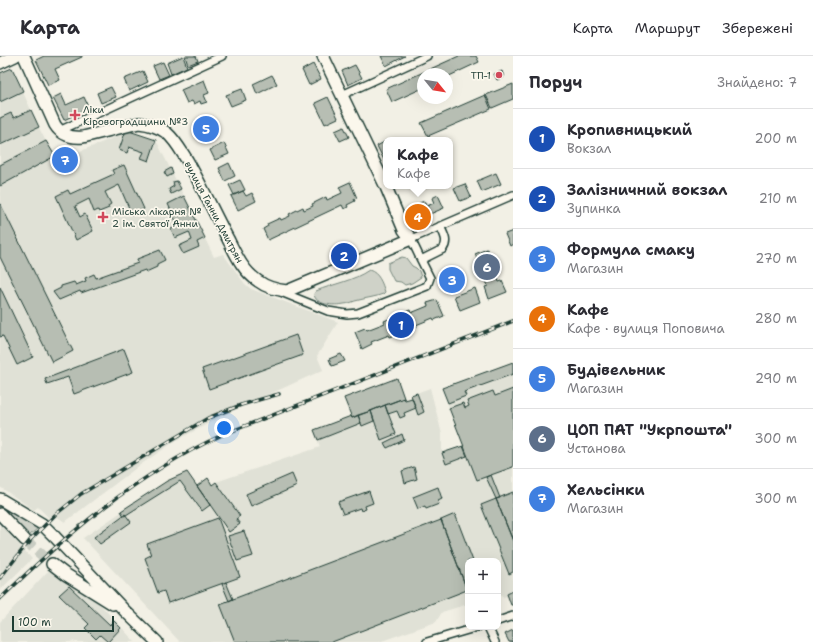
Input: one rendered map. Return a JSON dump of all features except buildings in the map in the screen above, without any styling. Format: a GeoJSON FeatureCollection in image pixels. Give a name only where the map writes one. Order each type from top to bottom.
{"type":"FeatureCollection","features":[{"type":"Feature","properties":{"kind":"street"},"geometry":{"type":"LineString","coordinates":[[0,63],[15,56]]}},
{"type":"Feature","properties":{"kind":"street"},"geometry":{"type":"LineString","coordinates":[[24,56],[59,131],[222,56]]}},
{"type":"Feature","properties":{"kind":"street"},"geometry":{"type":"LineString","coordinates":[[323,56],[383,184]]}},
{"type":"Feature","properties":{"kind":"street"},"geometry":{"type":"LineString","coordinates":[[342,95],[427,56]]}},
{"type":"Feature","properties":{"kind":"street","name":"вулиця Ганни Дмитрян"},"geometry":{"type":"LineString","coordinates":[[59,131],[65,135],[76,137],[138,123],[148,124],[166,133],[177,144],[194,172],[223,231],[244,268],[258,281],[275,289],[287,291],[294,289],[411,239]]}},
{"type":"Feature","properties":{"kind":"street"},"geometry":{"type":"LineString","coordinates":[[275,289],[328,311],[347,314],[358,313],[427,286],[430,278],[411,239],[404,230],[385,189]]}},
{"type":"Feature","properties":{"kind":"street"},"geometry":{"type":"LineString","coordinates":[[411,239],[513,195]]}},
{"type":"Feature","properties":{"kind":"street"},"geometry":{"type":"LineString","coordinates":[[421,260],[446,246],[446,240],[440,226]]}},
{"type":"Feature","properties":{"kind":"street"},"geometry":{"type":"LineString","coordinates":[[0,498],[42,524],[157,642]]}},
{"type":"Feature","properties":{"kind":"street"},"geometry":{"type":"LineString","coordinates":[[0,514],[25,540]]}},
{"type":"Feature","properties":{"kind":"street"},"geometry":{"type":"LineString","coordinates":[[52,564],[65,574],[126,611]]}},
{"type":"Feature","properties":{"kind":"street"},"geometry":{"type":"LineString","coordinates":[[501,620],[513,616]]}},
{"type":"Feature","properties":{"kind":"street"},"geometry":{"type":"LineString","coordinates":[[427,642],[468,630]]}},
{"type":"Feature","properties":{"kind":"street"},"geometry":{"type":"LineString","coordinates":[[489,630],[495,642]]}},
{"type":"Feature","properties":{"kind":"shaded area"},"geometry":{"type":"Polygon","coordinates":[[[12,68],[41,132],[61,169],[74,162],[71,155],[125,133],[126,130],[156,140],[214,257],[223,254],[245,284],[251,289],[338,322],[317,356],[323,370],[230,412],[177,440],[140,465],[65,522],[53,514],[49,518],[38,507],[34,510],[0,487],[0,73],[12,68]]]}},
{"type":"Feature","properties":{"kind":"shaded area"},"geometry":{"type":"Polygon","coordinates":[[[402,257],[406,258],[412,266],[419,271],[421,277],[412,283],[405,285],[401,282],[394,281],[388,269],[388,263],[402,257]]]}},
{"type":"Feature","properties":{"kind":"shaded area"},"geometry":{"type":"Polygon","coordinates":[[[369,270],[375,273],[380,279],[385,292],[383,294],[340,305],[321,303],[315,298],[314,294],[316,291],[350,280],[369,270]]]}},
{"type":"Feature","properties":{"kind":"shaded area"},"geometry":{"type":"Polygon","coordinates":[[[513,362],[513,591],[507,594],[508,596],[502,597],[501,594],[501,558],[465,558],[465,605],[442,612],[436,622],[379,642],[180,642],[83,538],[167,481],[187,472],[197,486],[208,478],[213,485],[216,482],[320,447],[314,430],[351,416],[352,418],[404,398],[406,400],[412,398],[411,395],[430,388],[442,434],[442,453],[463,446],[442,388],[513,362]]]}},
{"type":"Feature","properties":{"kind":"shaded area"},"geometry":{"type":"Polygon","coordinates":[[[0,502],[39,527],[28,537],[0,508],[0,502]]]}},
{"type":"Feature","properties":{"kind":"shaded area"},"geometry":{"type":"Polygon","coordinates":[[[0,524],[32,559],[0,590],[0,524]]]}},
{"type":"Feature","properties":{"kind":"shaded area"},"geometry":{"type":"Polygon","coordinates":[[[48,571],[94,598],[135,642],[0,642],[0,622],[48,571]]]}},
{"type":"Feature","properties":{"kind":"tunnel"},"geometry":{"type":"LineString","coordinates":[[25,540],[52,564]]}},
{"type":"Feature","properties":{"kind":"railway"},"geometry":{"type":"LineString","coordinates":[[0,599],[51,551],[104,507],[161,468],[191,451],[222,435],[513,321]]}},
{"type":"Feature","properties":{"kind":"railway"},"geometry":{"type":"LineString","coordinates":[[0,578],[31,539],[55,515],[81,494],[208,418],[241,405],[279,394]]}},
{"type":"Feature","properties":{"kind":"place","name":"ТП-1"},"geometry":{"type":"Point","coordinates":[499,75]}},
{"type":"Feature","properties":{"kind":"place","name":"Ліки Кіровоградщини №3"},"geometry":{"type":"Point","coordinates":[75,115]}},
{"type":"Feature","properties":{"kind":"place","name":"Будівельник"},"geometry":{"type":"Point","coordinates":[206,129]}},
{"type":"Feature","properties":{"kind":"place","name":"Хельсінки"},"geometry":{"type":"Point","coordinates":[65,160]}},
{"type":"Feature","properties":{"kind":"place","name":"Міська лікарня № 2 ім. Святої Анни"},"geometry":{"type":"Point","coordinates":[103,217]}},
{"type":"Feature","properties":{"kind":"place","name":"Кафе"},"geometry":{"type":"Point","coordinates":[418,217]}},
{"type":"Feature","properties":{"kind":"place","name":"Залізничний вокзал"},"geometry":{"type":"Point","coordinates":[344,256]}},
{"type":"Feature","properties":{"kind":"place","name":"ЦОП ПАТ \"Укрпошта\""},"geometry":{"type":"Point","coordinates":[487,267]}},
{"type":"Feature","properties":{"kind":"place","name":"Формула смаку"},"geometry":{"type":"Point","coordinates":[452,280]}},
{"type":"Feature","properties":{"kind":"place","name":"Кропивницький"},"geometry":{"type":"Point","coordinates":[401,325]}}]}
